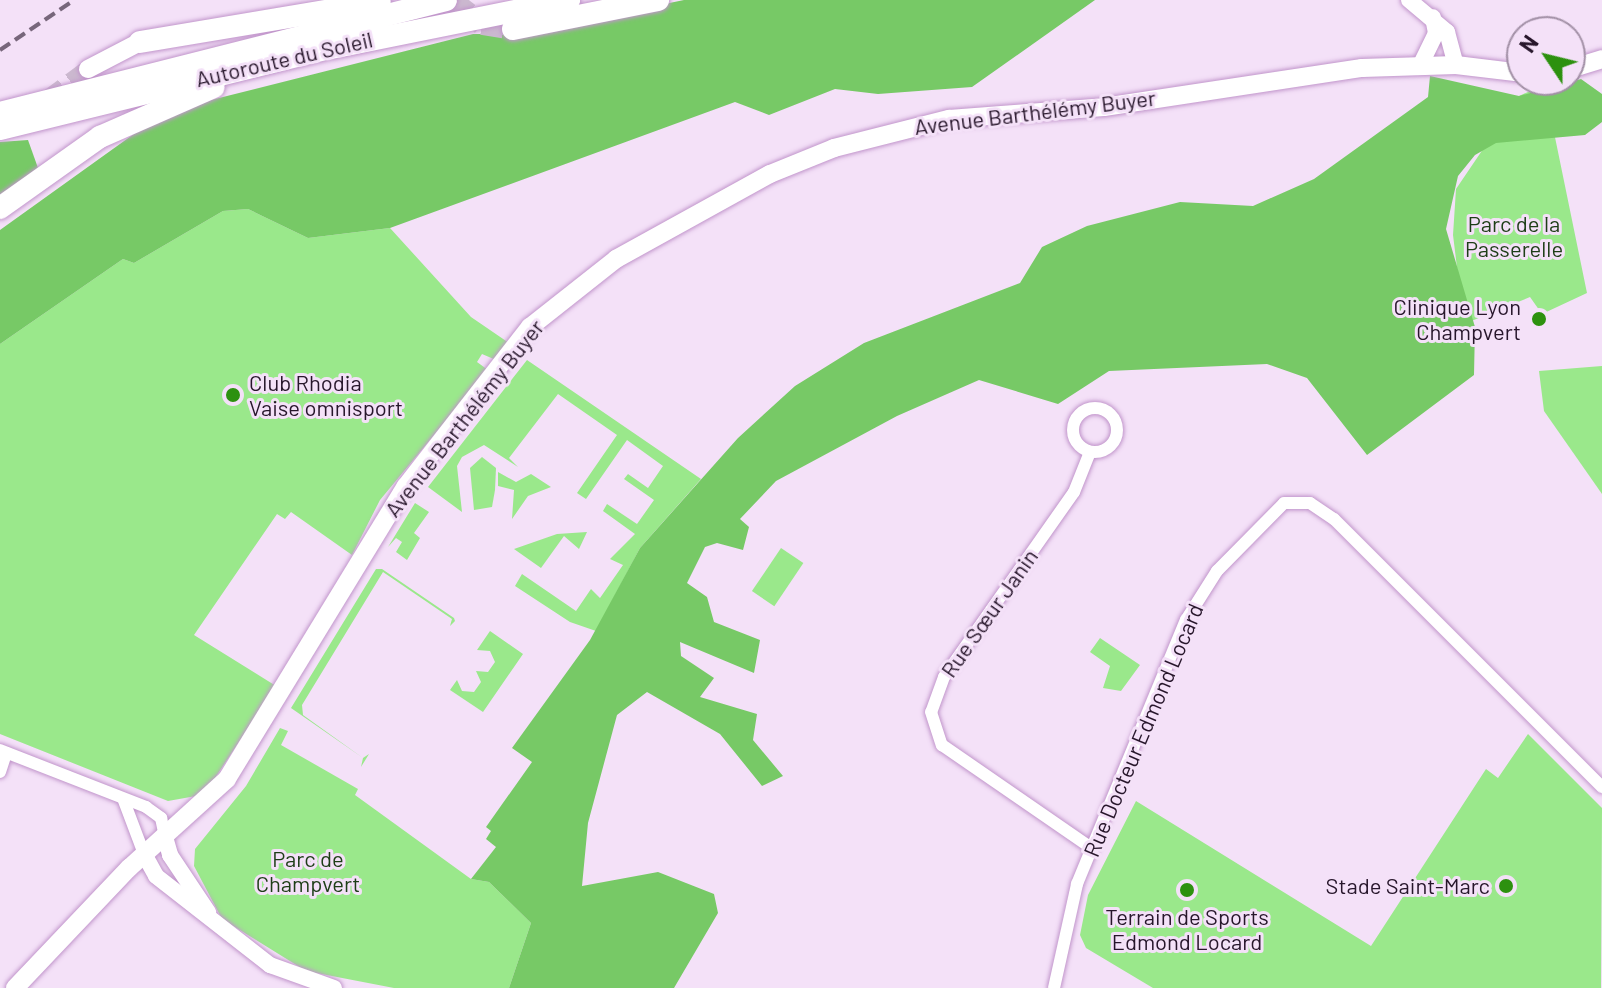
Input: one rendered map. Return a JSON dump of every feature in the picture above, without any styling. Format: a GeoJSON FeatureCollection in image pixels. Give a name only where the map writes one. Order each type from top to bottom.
{"type":"FeatureCollection","features":[{"type":"Feature","properties":{"kind":"highway"},"geometry":{"type":"LineString","coordinates":[[140,42],[397,0]]}},
{"type":"Feature","properties":{"kind":"highway","name":"Autoroute du Soleil"},"geometry":{"type":"LineString","coordinates":[[0,113],[446,0]]}},
{"type":"Feature","properties":{"kind":"highway","name":"Autoroute du Soleil"},"geometry":{"type":"LineString","coordinates":[[0,129],[331,48],[569,0]]}},
{"type":"Feature","properties":{"kind":"highway"},"geometry":{"type":"LineString","coordinates":[[513,29],[658,0]]}},
{"type":"Feature","properties":{"kind":"highway"},"geometry":{"type":"LineString","coordinates":[[0,208],[137,118],[331,48]]}},
{"type":"Feature","properties":{"kind":"main road"},"geometry":{"type":"LineString","coordinates":[[88,69],[140,42]]}},
{"type":"Feature","properties":{"kind":"main road","name":"Avenue Barthélémy Buyer"},"geometry":{"type":"LineString","coordinates":[[15,988],[144,854],[227,779],[253,743],[394,505],[497,367],[552,306],[616,259],[770,174],[888,131],[949,119],[1104,107],[1309,73],[1456,65],[1506,71]]}},
{"type":"Feature","properties":{"kind":"street"},"geometry":{"type":"LineString","coordinates":[[1409,0],[1432,15],[1447,32],[1456,65]]}},
{"type":"Feature","properties":{"kind":"street"},"geometry":{"type":"LineString","coordinates":[[1420,66],[1436,33],[1432,15]]}},
{"type":"Feature","properties":{"kind":"street","name":"Rue Sœur Janin"},"geometry":{"type":"LineString","coordinates":[[1090,452],[1074,492],[944,677],[931,712],[937,737],[950,752],[1093,849]]}},
{"type":"Feature","properties":{"kind":"street","name":"Rue Docteur Edmond Locard"},"geometry":{"type":"LineString","coordinates":[[1054,988],[1077,884],[1198,597],[1272,511],[1300,501],[1334,519],[1602,787]]}},
{"type":"Feature","properties":{"kind":"street"},"geometry":{"type":"LineString","coordinates":[[0,772],[3,752],[156,814],[170,855],[218,927]]}},
{"type":"Feature","properties":{"kind":"street"},"geometry":{"type":"LineString","coordinates":[[124,801],[144,854],[156,876],[270,965],[334,988]]}},
{"type":"Feature","properties":{"kind":"green space"},"geometry":{"type":"Polygon","coordinates":[[[684,0],[1095,0],[972,87],[878,94],[835,89],[769,115],[735,102],[390,228],[308,238],[248,209],[223,211],[134,263],[123,259],[0,344],[0,230],[145,126],[211,100],[473,34],[519,34],[684,0]]]}},
{"type":"Feature","properties":{"kind":"green space"},"geometry":{"type":"Polygon","coordinates":[[[1430,76],[1506,93],[1506,96],[1586,96],[1586,83],[1602,94],[1602,122],[1585,135],[1496,143],[1475,155],[1458,176],[1446,229],[1475,327],[1474,375],[1367,455],[1307,378],[1267,364],[1109,371],[1058,404],[979,380],[897,416],[776,481],[740,519],[749,527],[743,550],[717,543],[705,547],[687,583],[707,597],[714,622],[760,640],[754,673],[680,642],[681,656],[714,678],[700,697],[757,714],[753,740],[783,776],[762,786],[720,734],[647,692],[617,715],[588,823],[582,886],[658,872],[714,894],[718,913],[674,988],[509,988],[531,923],[489,882],[471,879],[496,847],[486,839],[491,831],[486,827],[532,762],[512,748],[590,640],[640,548],[738,438],[795,386],[864,343],[1020,283],[1042,247],[1087,226],[1180,202],[1253,206],[1314,179],[1428,97],[1430,76]]]}},
{"type":"Feature","properties":{"kind":"green space","name":"Parc de la Passerelle"},"geometry":{"type":"Polygon","coordinates":[[[1519,96],[1543,96],[1549,108],[1587,293],[1542,314],[1530,297],[1464,324],[1453,235],[1456,189],[1519,96]]]}},
{"type":"Feature","properties":{"kind":"green space"},"geometry":{"type":"Polygon","coordinates":[[[28,140],[38,168],[0,198],[0,142],[28,140]]]}},
{"type":"Feature","properties":{"kind":"green space","name":"Club Rhodia Vaise omnisport"},"geometry":{"type":"Polygon","coordinates":[[[248,209],[308,238],[390,228],[471,317],[509,343],[496,360],[482,354],[477,362],[488,370],[380,500],[352,555],[291,512],[285,519],[277,514],[194,635],[276,686],[215,778],[196,796],[168,801],[0,734],[0,344],[123,259],[134,263],[223,211],[248,209]]]}},
{"type":"Feature","properties":{"kind":"green space"},"geometry":{"type":"Polygon","coordinates":[[[527,360],[701,479],[640,548],[596,631],[570,622],[515,586],[522,574],[576,611],[591,589],[600,598],[623,565],[610,559],[635,534],[603,511],[607,504],[637,524],[654,500],[624,479],[628,474],[648,488],[663,466],[627,440],[586,499],[577,493],[617,435],[558,394],[509,458],[518,467],[484,445],[462,457],[457,466],[462,512],[428,487],[527,360]]]}},
{"type":"Feature","properties":{"kind":"green space"},"geometry":{"type":"Polygon","coordinates":[[[1602,366],[1602,494],[1544,411],[1539,371],[1602,366]]]}},
{"type":"Feature","properties":{"kind":"green space"},"geometry":{"type":"Polygon","coordinates":[[[482,457],[496,468],[495,490],[492,507],[474,510],[470,468],[482,457]]]}},
{"type":"Feature","properties":{"kind":"green space"},"geometry":{"type":"Polygon","coordinates":[[[498,472],[516,482],[531,474],[551,487],[528,496],[512,519],[514,490],[498,486],[498,472]]]}},
{"type":"Feature","properties":{"kind":"green space"},"geometry":{"type":"Polygon","coordinates":[[[415,503],[429,512],[414,533],[420,538],[407,560],[396,552],[402,542],[396,538],[388,547],[415,503]]]}},
{"type":"Feature","properties":{"kind":"green space"},"geometry":{"type":"Polygon","coordinates":[[[587,532],[579,549],[564,536],[541,568],[514,549],[557,534],[587,532]]]}},
{"type":"Feature","properties":{"kind":"green space"},"geometry":{"type":"Polygon","coordinates":[[[781,548],[803,563],[774,606],[752,591],[781,548]]]}},
{"type":"Feature","properties":{"kind":"green space"},"geometry":{"type":"Polygon","coordinates":[[[376,569],[382,569],[455,621],[450,626],[452,619],[383,572],[302,705],[303,715],[363,758],[291,708],[376,569]]]}},
{"type":"Feature","properties":{"kind":"green space"},"geometry":{"type":"Polygon","coordinates":[[[490,631],[523,654],[483,712],[450,690],[457,680],[462,691],[474,692],[481,682],[476,671],[488,672],[495,662],[490,651],[477,650],[490,631]]]}},
{"type":"Feature","properties":{"kind":"green space"},"geometry":{"type":"Polygon","coordinates":[[[1100,638],[1140,665],[1121,691],[1103,688],[1110,666],[1090,652],[1100,638]]]}},
{"type":"Feature","properties":{"kind":"green space","name":"Parc de Champvert"},"geometry":{"type":"Polygon","coordinates":[[[280,728],[288,731],[281,745],[358,789],[355,795],[471,879],[489,882],[531,923],[509,988],[394,988],[306,971],[222,919],[194,866],[195,849],[246,786],[280,728]]]}},
{"type":"Feature","properties":{"kind":"green space"},"geometry":{"type":"Polygon","coordinates":[[[1528,734],[1602,808],[1601,988],[1153,988],[1086,948],[1080,935],[1088,895],[1136,801],[1371,946],[1486,769],[1498,778],[1528,734]]]}},
{"type":"Feature","properties":{"kind":"tunnel"},"geometry":{"type":"LineString","coordinates":[[451,0],[482,24],[513,29]]}},
{"type":"Feature","properties":{"kind":"tunnel"},"geometry":{"type":"LineString","coordinates":[[49,98],[88,69]]}},
{"type":"Feature","properties":{"kind":"railway"},"geometry":{"type":"LineString","coordinates":[[0,50],[74,0]]}},
{"type":"Feature","properties":{"kind":"place","name":"Clinique Lyon Champvert"},"geometry":{"type":"Point","coordinates":[1539,319]}},
{"type":"Feature","properties":{"kind":"place","name":"Club Rhodia Vaise omnisport"},"geometry":{"type":"Point","coordinates":[233,395]}},
{"type":"Feature","properties":{"kind":"place","name":"Stade Saint-Marc"},"geometry":{"type":"Point","coordinates":[1506,886]}},
{"type":"Feature","properties":{"kind":"place","name":"Terrain de Sports Edmond Locard"},"geometry":{"type":"Point","coordinates":[1187,890]}}]}
